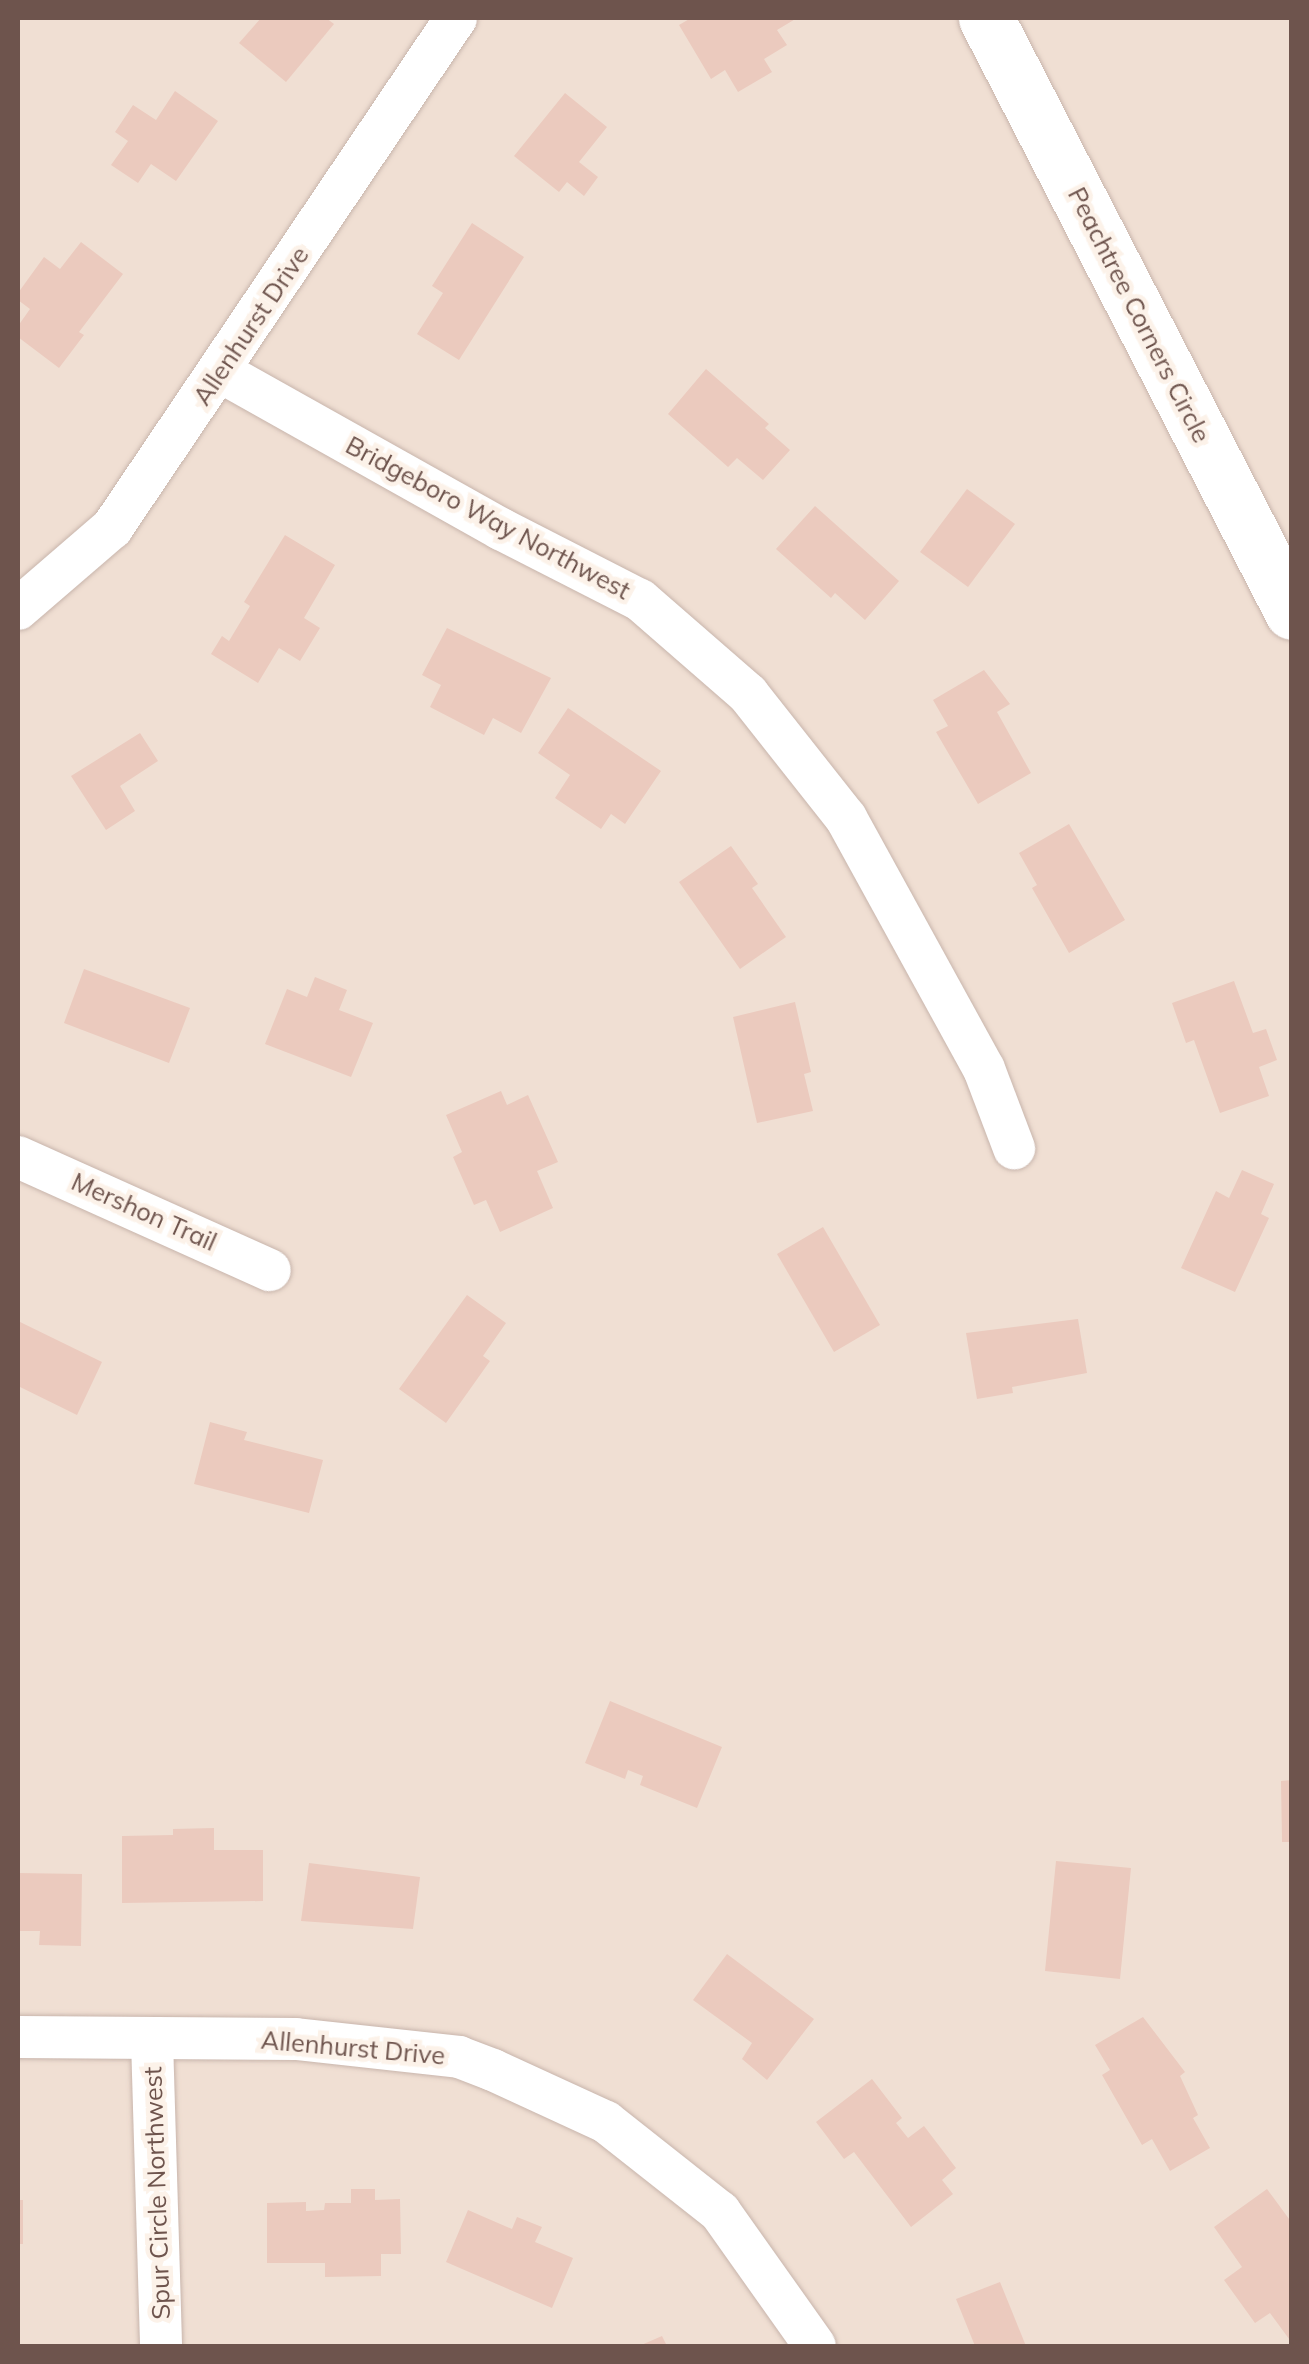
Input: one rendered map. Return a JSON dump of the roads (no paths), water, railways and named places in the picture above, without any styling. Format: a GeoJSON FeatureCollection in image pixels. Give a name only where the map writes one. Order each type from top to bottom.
{"type":"FeatureCollection","features":[{"type":"Feature","properties":{"kind":"street","name":"Allenhurst Drive"},"geometry":{"type":"LineString","coordinates":[[18,610],[112,528],[221,372],[456,18]]}},
{"type":"Feature","properties":{"kind":"street","name":"Peachtree Corners Circle"},"geometry":{"type":"LineString","coordinates":[[986,18],[1292,612]]}},
{"type":"Feature","properties":{"kind":"street","name":"Bridgeboro Way Northwest"},"geometry":{"type":"LineString","coordinates":[[221,372],[500,529],[640,600],[748,694],[846,818],[984,1069],[1014,1148]]}},
{"type":"Feature","properties":{"kind":"street","name":"Mershon Trail"},"geometry":{"type":"LineString","coordinates":[[18,1156],[270,1270]]}},
{"type":"Feature","properties":{"kind":"street","name":"Allenhurst Drive"},"geometry":{"type":"LineString","coordinates":[[18,2037],[296,2039],[459,2057],[606,2122],[720,2212],[814,2346]]}},
{"type":"Feature","properties":{"kind":"street","name":"Spur Circle Northwest"},"geometry":{"type":"LineString","coordinates":[[152,2040],[161,2346]]}}]}
